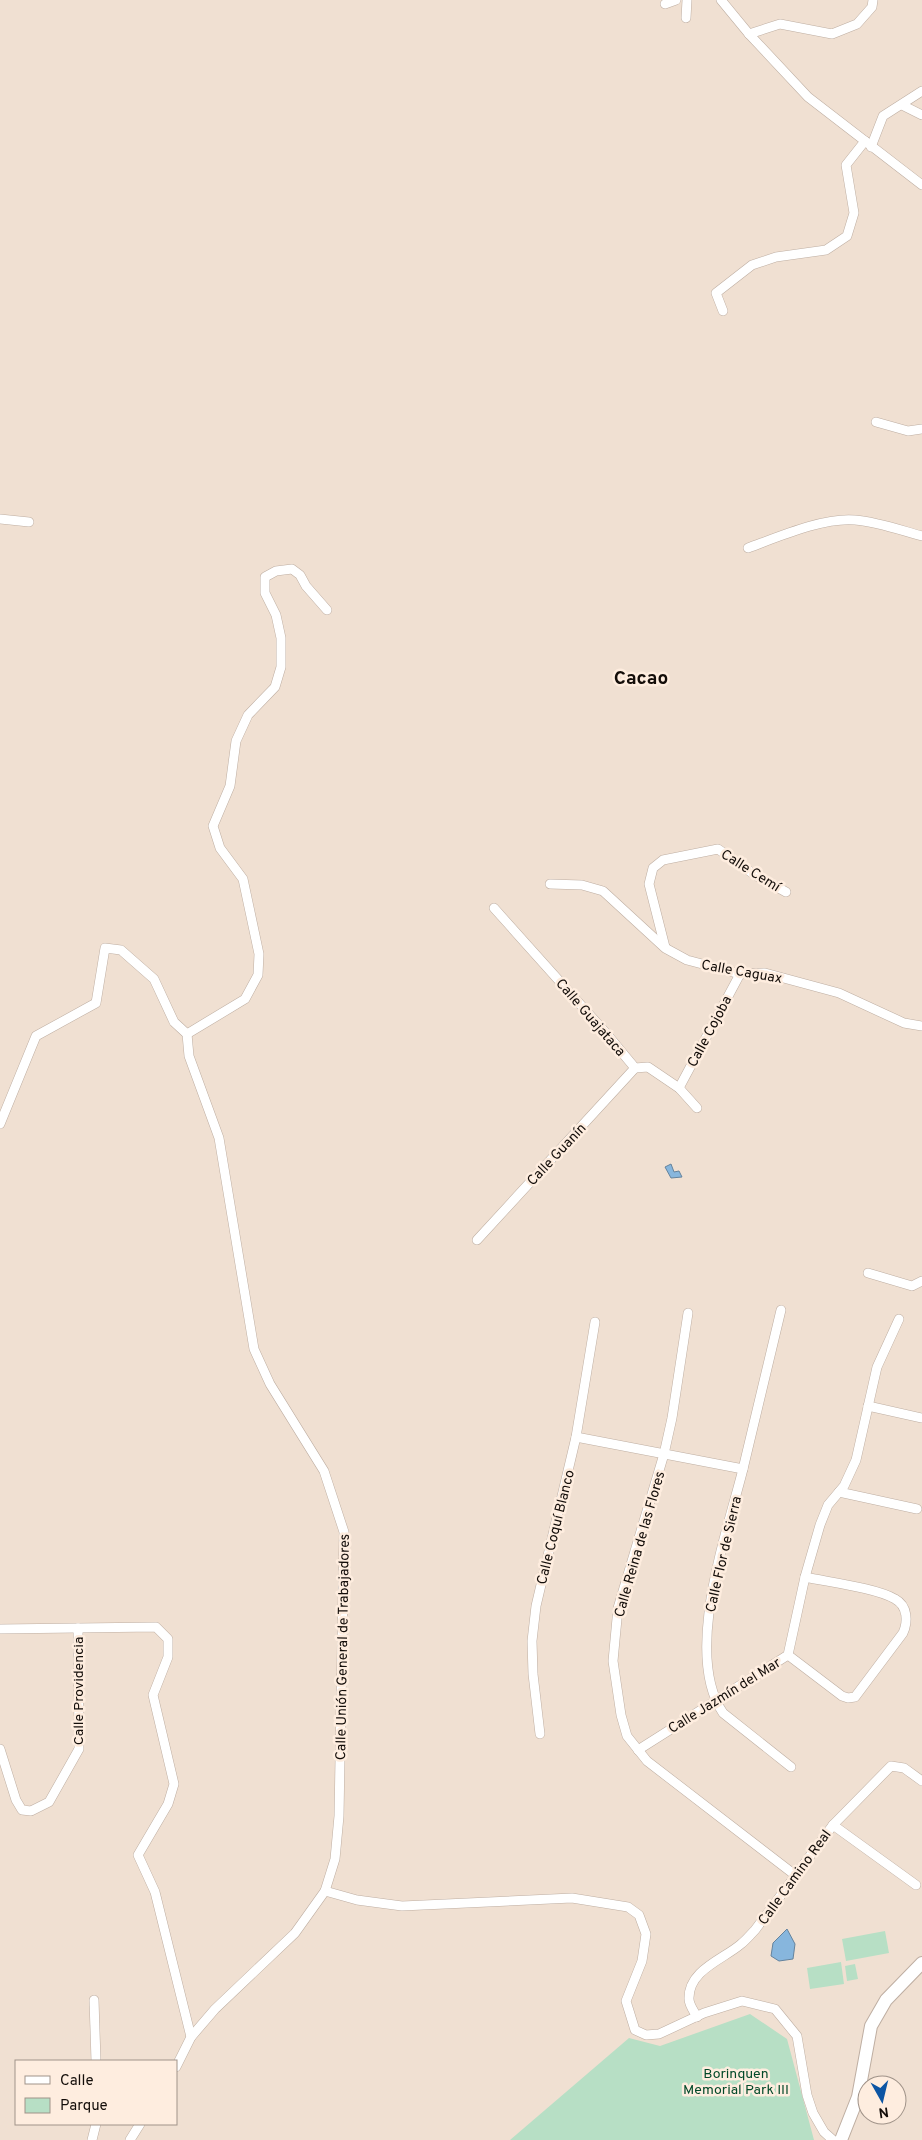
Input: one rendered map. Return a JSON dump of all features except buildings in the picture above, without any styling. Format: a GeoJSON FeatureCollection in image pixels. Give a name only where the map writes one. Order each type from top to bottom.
{"type":"FeatureCollection","features":[{"type":"Feature","properties":{"kind":"street"},"geometry":{"type":"LineString","coordinates":[[665,4],[676,0]]}},
{"type":"Feature","properties":{"kind":"street"},"geometry":{"type":"LineString","coordinates":[[686,0],[686,18]]}},
{"type":"Feature","properties":{"kind":"street"},"geometry":{"type":"LineString","coordinates":[[721,0],[749,34],[808,97],[922,185]]}},
{"type":"Feature","properties":{"kind":"street"},"geometry":{"type":"LineString","coordinates":[[749,34],[780,24],[832,34],[857,24],[872,6],[873,0]]}},
{"type":"Feature","properties":{"kind":"street"},"geometry":{"type":"LineString","coordinates":[[723,311],[716,293],[752,265],[776,257],[826,250],[847,236],[854,213],[846,165],[868,144],[884,116],[922,91]]}},
{"type":"Feature","properties":{"kind":"street"},"geometry":{"type":"LineString","coordinates":[[902,105],[922,115]]}},
{"type":"Feature","properties":{"kind":"street"},"geometry":{"type":"LineString","coordinates":[[876,422],[908,431],[922,429]]}},
{"type":"Feature","properties":{"kind":"street"},"geometry":{"type":"LineString","coordinates":[[0,519],[29,522]]}},
{"type":"Feature","properties":{"kind":"street"},"geometry":{"type":"LineString","coordinates":[[748,548],[794,531],[824,523],[854,520],[886,525],[922,536]]}},
{"type":"Feature","properties":{"kind":"street"},"geometry":{"type":"LineString","coordinates":[[0,1124],[36,1036],[96,1003],[105,948],[121,950],[154,979],[174,1022],[187,1034],[245,998],[258,975],[259,954],[243,879],[220,848],[213,826],[230,786],[236,741],[248,715],[275,687],[281,667],[281,638],[276,615],[265,593],[265,577],[276,570],[292,569],[300,575],[306,586],[327,610]]}},
{"type":"Feature","properties":{"kind":"street","name":"Calle Cemí"},"geometry":{"type":"LineString","coordinates":[[665,948],[649,884],[653,868],[663,860],[718,849],[755,875],[786,892]]}},
{"type":"Feature","properties":{"kind":"street","name":"Calle Caguax"},"geometry":{"type":"LineString","coordinates":[[550,884],[582,885],[603,891],[665,948],[687,960],[740,974],[765,973],[839,993],[904,1023],[922,1026]]}},
{"type":"Feature","properties":{"kind":"street","name":"Calle Guajataca"},"geometry":{"type":"LineString","coordinates":[[494,908],[635,1068],[648,1067],[679,1088],[698,1108]]}},
{"type":"Feature","properties":{"kind":"street","name":"Calle Cojoba"},"geometry":{"type":"LineString","coordinates":[[679,1088],[740,974]]}},
{"type":"Feature","properties":{"kind":"street","name":"Calle Unión General de Trabajadores"},"geometry":{"type":"LineString","coordinates":[[178,2063],[191,2037],[215,2009],[295,1933],[325,1891],[335,1859],[340,1816],[344,1532],[324,1471],[270,1384],[254,1349],[219,1138],[189,1056],[187,1034]]}},
{"type":"Feature","properties":{"kind":"street","name":"Calle Guanín"},"geometry":{"type":"LineString","coordinates":[[477,1240],[635,1068]]}},
{"type":"Feature","properties":{"kind":"street"},"geometry":{"type":"LineString","coordinates":[[868,1273],[912,1286],[922,1281]]}},
{"type":"Feature","properties":{"kind":"street","name":"Calle Flor de Sierra"},"geometry":{"type":"LineString","coordinates":[[781,1310],[710,1598],[707,1658],[711,1689],[716,1702],[723,1712],[791,1768]]}},
{"type":"Feature","properties":{"kind":"street","name":"Calle Reina de las Flores"},"geometry":{"type":"LineString","coordinates":[[688,1313],[672,1418],[664,1454],[618,1608],[613,1661],[621,1715],[627,1736],[647,1761],[795,1875]]}},
{"type":"Feature","properties":{"kind":"street","name":"Calle Jazmín del Mar"},"geometry":{"type":"LineString","coordinates":[[638,1750],[788,1655],[805,1577],[820,1526],[828,1505],[844,1486],[856,1460],[877,1367],[899,1319]]}},
{"type":"Feature","properties":{"kind":"street","name":"Calle Coquí Blanco"},"geometry":{"type":"LineString","coordinates":[[540,1734],[533,1674],[532,1641],[536,1606],[576,1437],[595,1322]]}},
{"type":"Feature","properties":{"kind":"street"},"geometry":{"type":"LineString","coordinates":[[868,1406],[922,1418]]}},
{"type":"Feature","properties":{"kind":"street"},"geometry":{"type":"LineString","coordinates":[[576,1437],[743,1469]]}},
{"type":"Feature","properties":{"kind":"street"},"geometry":{"type":"LineString","coordinates":[[839,1492],[917,1509]]}},
{"type":"Feature","properties":{"kind":"street"},"geometry":{"type":"LineString","coordinates":[[788,1655],[842,1696],[848,1698],[855,1697],[907,1626],[904,1608],[897,1599],[875,1592],[805,1577]]}},
{"type":"Feature","properties":{"kind":"street"},"geometry":{"type":"LineString","coordinates":[[0,1629],[156,1627],[168,1639],[168,1657],[153,1695],[174,1784],[168,1804],[138,1855],[155,1892],[191,2037]]}},
{"type":"Feature","properties":{"kind":"street","name":"Calle Providencia"},"geometry":{"type":"LineString","coordinates":[[0,1749],[16,1800],[22,1810],[31,1811],[49,1802],[79,1749],[78,1628]]}},
{"type":"Feature","properties":{"kind":"street","name":"Calle Camino Real"},"geometry":{"type":"LineString","coordinates":[[697,2017],[689,2001],[690,1990],[699,1975],[711,1964],[742,1944],[755,1930],[832,1824],[891,1766],[904,1768],[922,1781]]}},
{"type":"Feature","properties":{"kind":"street"},"geometry":{"type":"LineString","coordinates":[[832,1824],[916,1885]]}},
{"type":"Feature","properties":{"kind":"street"},"geometry":{"type":"LineString","coordinates":[[325,1891],[357,1900],[402,1906],[572,1898],[628,1907],[639,1915],[646,1934],[642,1961],[626,2001],[635,2030],[646,2036],[659,2034],[697,2017],[742,2002],[774,2009],[797,2036],[807,2095],[813,2113],[824,2132],[833,2140]]}},
{"type":"Feature","properties":{"kind":"street"},"geometry":{"type":"LineString","coordinates":[[841,2140],[858,2097],[871,2026],[886,2000],[922,1963]]}},
{"type":"Feature","properties":{"kind":"street"},"geometry":{"type":"LineString","coordinates":[[94,2000],[96,2060]]}},
{"type":"Feature","properties":{"kind":"street"},"geometry":{"type":"LineString","coordinates":[[92,2140],[96,2125]]}},
{"type":"Feature","properties":{"kind":"street"},"geometry":{"type":"LineString","coordinates":[[130,2140],[139,2125]]}},
{"type":"Feature","properties":{"kind":"green space"},"geometry":{"type":"Polygon","coordinates":[[[885,1931],[889,1953],[846,1961],[842,1939],[885,1931]]]}},
{"type":"Feature","properties":{"kind":"green space"},"geometry":{"type":"Polygon","coordinates":[[[841,1962],[844,1984],[810,1989],[807,1968],[841,1962]]]}},
{"type":"Feature","properties":{"kind":"green space"},"geometry":{"type":"Polygon","coordinates":[[[855,1964],[858,1979],[847,1981],[845,1966],[855,1964]]]}},
{"type":"Feature","properties":{"kind":"green space","name":"Borinquen Memorial Park III"},"geometry":{"type":"Polygon","coordinates":[[[750,2014],[787,2039],[814,2140],[510,2140],[629,2038],[660,2046],[750,2014]]]}},
{"type":"Feature","properties":{"kind":"water"},"geometry":{"type":"Polygon","coordinates":[[[671,1164],[674,1172],[679,1171],[682,1177],[671,1178],[665,1167],[671,1164]]]}},
{"type":"Feature","properties":{"kind":"water"},"geometry":{"type":"Polygon","coordinates":[[[787,1929],[795,1944],[793,1959],[779,1961],[771,1956],[773,1943],[787,1929]]]}},
{"type":"Feature","properties":{"kind":"district","name":"Cacao"},"geometry":{"type":"Point","coordinates":[641,677]}}]}
